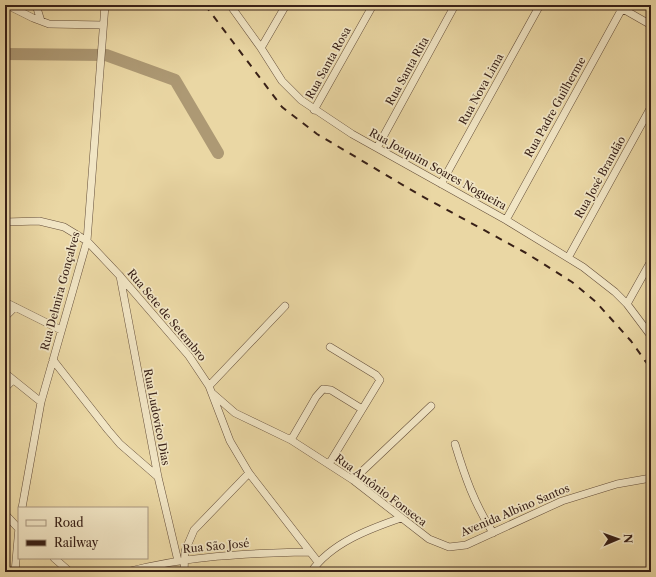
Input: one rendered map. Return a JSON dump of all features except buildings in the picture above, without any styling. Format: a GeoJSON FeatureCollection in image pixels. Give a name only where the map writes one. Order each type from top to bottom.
{"type":"FeatureCollection","features":[{"type":"Feature","properties":{"kind":"street"},"geometry":{"type":"LineString","coordinates":[[7,5],[41,21],[61,25],[103,25]]}},
{"type":"Feature","properties":{"kind":"street"},"geometry":{"type":"LineString","coordinates":[[36,5],[41,21]]}},
{"type":"Feature","properties":{"kind":"street","name":"Rua Delmira Gonçalves"},"geometry":{"type":"LineString","coordinates":[[22,507],[41,402],[87,241],[105,5]]}},
{"type":"Feature","properties":{"kind":"street","name":"Rua Joaquim Soares Nogueira"},"geometry":{"type":"LineString","coordinates":[[230,5],[285,85],[314,110],[377,148],[506,220],[568,258],[604,283],[627,304],[651,336]]}},
{"type":"Feature","properties":{"kind":"street"},"geometry":{"type":"LineString","coordinates":[[261,48],[286,5]]}},
{"type":"Feature","properties":{"kind":"street","name":"Rua Santa Rosa"},"geometry":{"type":"LineString","coordinates":[[314,110],[373,5]]}},
{"type":"Feature","properties":{"kind":"street","name":"Rua Santa Rita"},"geometry":{"type":"LineString","coordinates":[[377,148],[455,5]]}},
{"type":"Feature","properties":{"kind":"street","name":"Rua Nova Lima"},"geometry":{"type":"LineString","coordinates":[[441,184],[540,5]]}},
{"type":"Feature","properties":{"kind":"street"},"geometry":{"type":"LineString","coordinates":[[621,6],[651,25]]}},
{"type":"Feature","properties":{"kind":"street","name":"Rua Padre Guilherme"},"geometry":{"type":"LineString","coordinates":[[506,220],[621,6]]}},
{"type":"Feature","properties":{"kind":"street","name":"Rua José Brandão"},"geometry":{"type":"LineString","coordinates":[[568,258],[651,107]]}},
{"type":"Feature","properties":{"kind":"street","name":"Rua Sete de Setembro"},"geometry":{"type":"LineString","coordinates":[[5,222],[39,221],[55,224],[87,241],[120,276],[189,356],[209,386],[230,441],[249,473],[318,562]]}},
{"type":"Feature","properties":{"kind":"street"},"geometry":{"type":"LineString","coordinates":[[5,222],[5,302],[61,330]]}},
{"type":"Feature","properties":{"kind":"street"},"geometry":{"type":"LineString","coordinates":[[627,304],[651,261]]}},
{"type":"Feature","properties":{"kind":"street","name":"Rua Ludovico Dias"},"geometry":{"type":"LineString","coordinates":[[120,276],[158,477],[181,560]]}},
{"type":"Feature","properties":{"kind":"street"},"geometry":{"type":"LineString","coordinates":[[209,386],[285,306]]}},
{"type":"Feature","properties":{"kind":"street"},"geometry":{"type":"LineString","coordinates":[[5,317],[15,307]]}},
{"type":"Feature","properties":{"kind":"street"},"geometry":{"type":"LineString","coordinates":[[329,464],[380,380],[379,376],[330,347]]}},
{"type":"Feature","properties":{"kind":"street"},"geometry":{"type":"LineString","coordinates":[[53,360],[120,444],[158,477]]}},
{"type":"Feature","properties":{"kind":"street"},"geometry":{"type":"LineString","coordinates":[[5,373],[41,402]]}},
{"type":"Feature","properties":{"kind":"street"},"geometry":{"type":"LineString","coordinates":[[5,388],[13,380]]}},
{"type":"Feature","properties":{"kind":"street"},"geometry":{"type":"LineString","coordinates":[[291,440],[316,397],[323,389],[331,390],[362,409]]}},
{"type":"Feature","properties":{"kind":"street","name":"Rua Antônio Fonseca"},"geometry":{"type":"LineString","coordinates":[[212,394],[235,413],[291,440],[353,480],[435,543],[457,547]]}},
{"type":"Feature","properties":{"kind":"street"},"geometry":{"type":"LineString","coordinates":[[353,480],[431,406]]}},
{"type":"Feature","properties":{"kind":"street"},"geometry":{"type":"LineString","coordinates":[[455,444],[468,488],[475,504],[493,533]]}},
{"type":"Feature","properties":{"kind":"street"},"geometry":{"type":"LineString","coordinates":[[184,572],[181,560],[194,530],[249,473]]}},
{"type":"Feature","properties":{"kind":"street","name":"Avenida Albino Santos"},"geometry":{"type":"LineString","coordinates":[[457,547],[476,542],[568,498],[616,484],[651,478]]}},
{"type":"Feature","properties":{"kind":"street"},"geometry":{"type":"LineString","coordinates":[[5,514],[18,527]]}},
{"type":"Feature","properties":{"kind":"street"},"geometry":{"type":"LineString","coordinates":[[311,572],[318,562],[359,534],[401,518]]}},
{"type":"Feature","properties":{"kind":"street"},"geometry":{"type":"LineString","coordinates":[[15,572],[18,539]]}},
{"type":"Feature","properties":{"kind":"street","name":"Rua São José"},"geometry":{"type":"LineString","coordinates":[[126,572],[146,569],[181,560],[233,555],[309,552]]}},
{"type":"Feature","properties":{"kind":"street"},"geometry":{"type":"LineString","coordinates":[[55,559],[70,572]]}},
{"type":"Feature","properties":{"kind":"shaded area"},"geometry":{"type":"Polygon","coordinates":[[[185,560],[186,572],[151,572],[150,566],[185,560]]]}},
{"type":"Feature","properties":{"kind":"waterway"},"geometry":{"type":"LineString","coordinates":[[5,54],[106,55],[175,80],[218,153]]}},
{"type":"Feature","properties":{"kind":"railway"},"geometry":{"type":"LineString","coordinates":[[205,5],[282,107],[317,134],[418,194],[526,253],[572,282],[596,302],[631,341],[651,369]]}}]}
